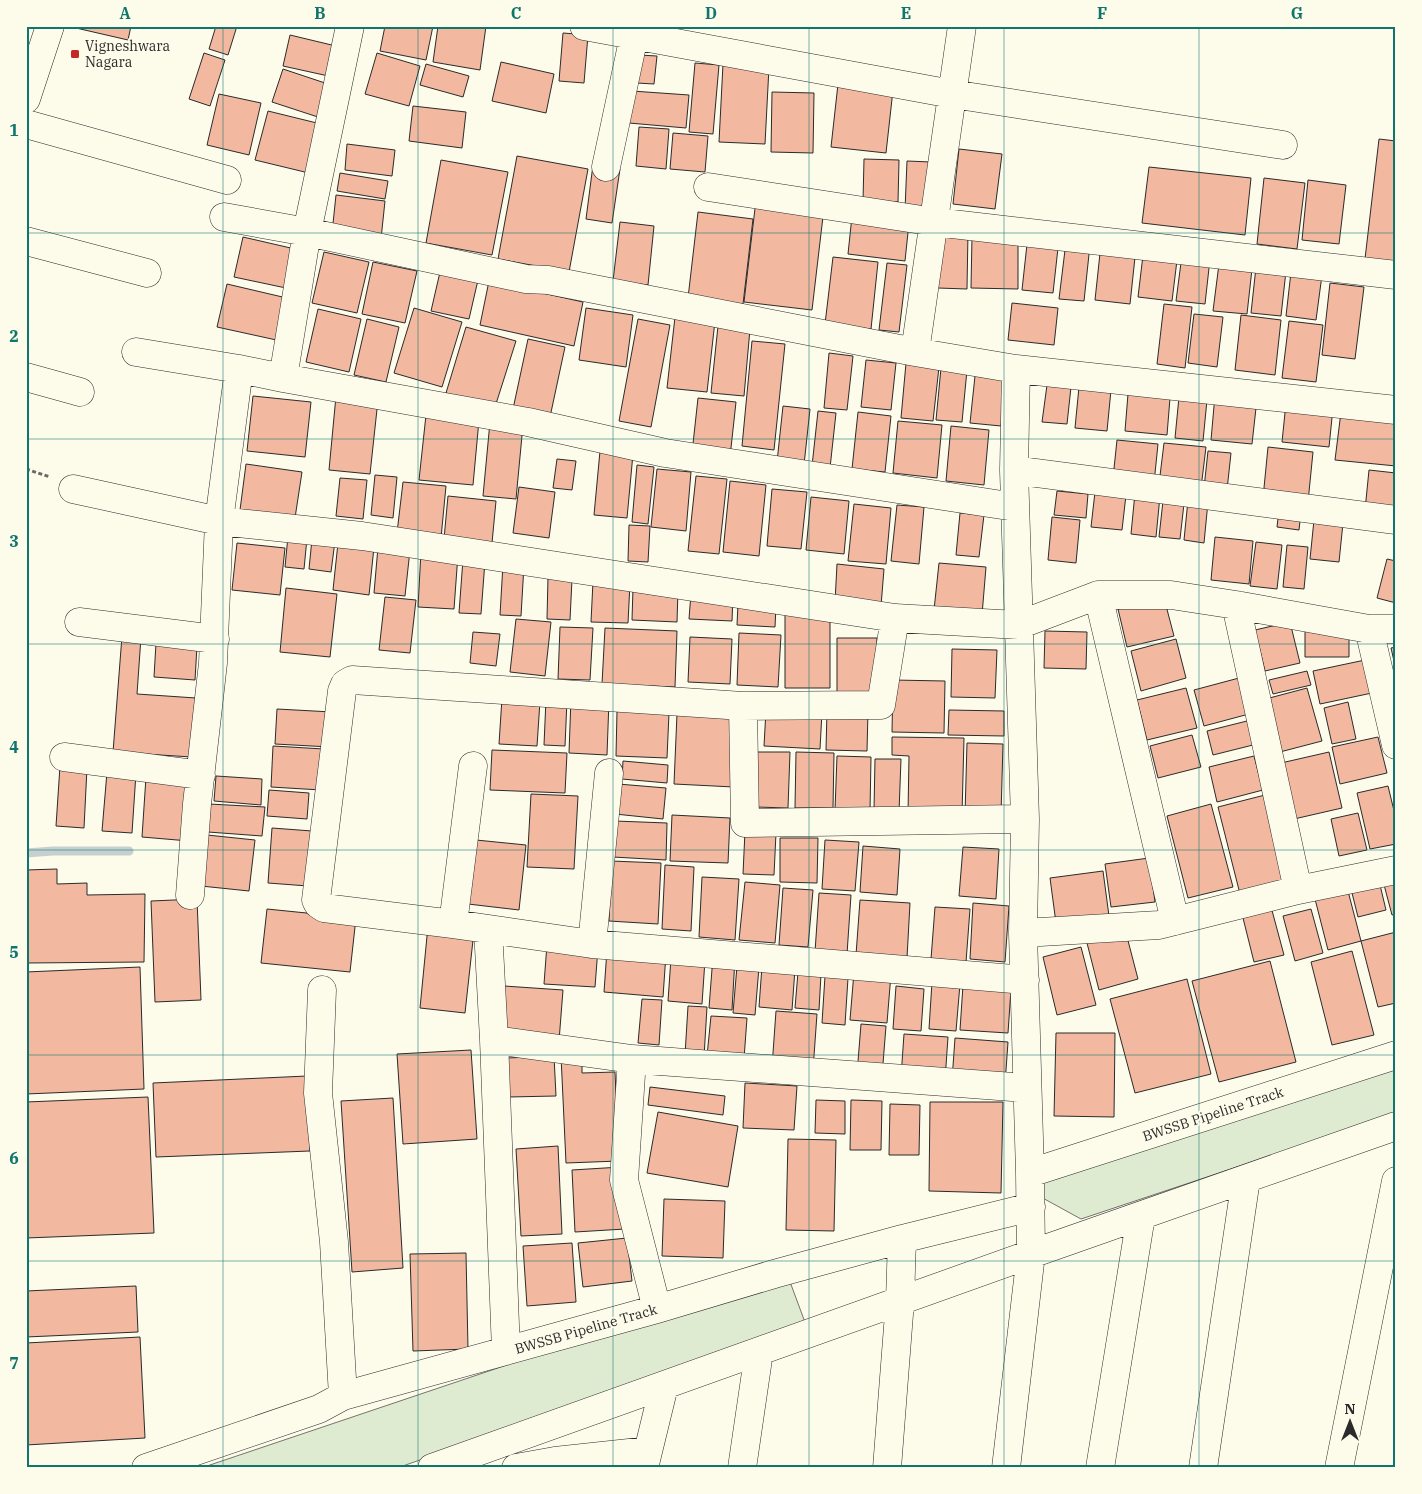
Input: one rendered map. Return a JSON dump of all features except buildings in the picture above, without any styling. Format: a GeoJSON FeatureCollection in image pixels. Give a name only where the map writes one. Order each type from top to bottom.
{"type":"FeatureCollection","features":[{"type":"Feature","properties":{"kind":"street"},"geometry":{"type":"LineString","coordinates":[[26,99],[50,26]]}},
{"type":"Feature","properties":{"kind":"street"},"geometry":{"type":"LineString","coordinates":[[283,378],[307,232],[350,26]]}},
{"type":"Feature","properties":{"kind":"street"},"geometry":{"type":"LineString","coordinates":[[584,26],[952,94],[1283,145]]}},
{"type":"Feature","properties":{"kind":"street"},"geometry":{"type":"LineString","coordinates":[[915,352],[962,26]]}},
{"type":"Feature","properties":{"kind":"street"},"geometry":{"type":"LineString","coordinates":[[606,167],[634,36]]}},
{"type":"Feature","properties":{"kind":"street"},"geometry":{"type":"LineString","coordinates":[[26,124],[227,180]]}},
{"type":"Feature","properties":{"kind":"street"},"geometry":{"type":"LineString","coordinates":[[708,187],[934,222],[1396,275]]}},
{"type":"Feature","properties":{"kind":"street"},"geometry":{"type":"LineString","coordinates":[[224,217],[307,232],[526,279],[548,280],[915,352],[1016,368],[1396,410]]}},
{"type":"Feature","properties":{"kind":"street"},"geometry":{"type":"LineString","coordinates":[[26,240],[147,274]]}},
{"type":"Feature","properties":{"kind":"street"},"geometry":{"type":"LineString","coordinates":[[136,352],[240,369],[528,422],[665,453],[1016,507]]}},
{"type":"Feature","properties":{"kind":"street"},"geometry":{"type":"LineString","coordinates":[[1006,1468],[1030,1254],[1030,1173],[1023,933],[1025,819],[1014,470],[1016,368]]}},
{"type":"Feature","properties":{"kind":"street"},"geometry":{"type":"LineString","coordinates":[[190,895],[196,804],[214,664],[219,521],[240,369]]}},
{"type":"Feature","properties":{"kind":"street"},"geometry":{"type":"LineString","coordinates":[[26,377],[80,392]]}},
{"type":"Feature","properties":{"kind":"street"},"geometry":{"type":"LineString","coordinates":[[1014,470],[1396,520]]}},
{"type":"Feature","properties":{"kind":"street"},"geometry":{"type":"LineString","coordinates":[[73,489],[219,521],[362,536],[895,618],[1019,625],[1098,595],[1171,596],[1236,605],[1369,629],[1396,629]]}},
{"type":"Feature","properties":{"kind":"street"},"geometry":{"type":"LineString","coordinates":[[1098,595],[1175,921]]}},
{"type":"Feature","properties":{"kind":"street"},"geometry":{"type":"LineString","coordinates":[[1236,605],[1298,890]]}},
{"type":"Feature","properties":{"kind":"street"},"geometry":{"type":"LineString","coordinates":[[895,618],[881,705],[743,706],[352,680],[345,684],[342,692],[316,900],[324,908],[592,944],[1025,980]]}},
{"type":"Feature","properties":{"kind":"street"},"geometry":{"type":"LineString","coordinates":[[79,622],[215,639]]}},
{"type":"Feature","properties":{"kind":"street"},"geometry":{"type":"LineString","coordinates":[[1369,629],[1396,745]]}},
{"type":"Feature","properties":{"kind":"street"},"geometry":{"type":"LineString","coordinates":[[743,706],[745,823],[1025,819]]}},
{"type":"Feature","properties":{"kind":"street"},"geometry":{"type":"LineString","coordinates":[[64,757],[201,775]]}},
{"type":"Feature","properties":{"kind":"street"},"geometry":{"type":"LineString","coordinates":[[453,924],[474,766]]}},
{"type":"Feature","properties":{"kind":"street"},"geometry":{"type":"LineString","coordinates":[[592,944],[609,773]]}},
{"type":"Feature","properties":{"kind":"street"},"geometry":{"type":"LineString","coordinates":[[1023,933],[1159,925],[1298,890],[1396,870]]}},
{"type":"Feature","properties":{"kind":"street"},"geometry":{"type":"LineString","coordinates":[[488,929],[506,1351]]}},
{"type":"Feature","properties":{"kind":"street"},"geometry":{"type":"LineString","coordinates":[[322,990],[318,1093],[334,1242],[343,1396]]}},
{"type":"Feature","properties":{"kind":"street"},"geometry":{"type":"LineString","coordinates":[[494,1040],[632,1059],[1027,1088]]}},
{"type":"Feature","properties":{"kind":"street","name":"BWSSB Pipeline Track"},"geometry":{"type":"LineString","coordinates":[[1030,1173],[1396,1055]]}},
{"type":"Feature","properties":{"kind":"street"},"geometry":{"type":"LineString","coordinates":[[632,1059],[624,1180],[657,1309]]}},
{"type":"Feature","properties":{"kind":"street"},"geometry":{"type":"LineString","coordinates":[[432,1468],[1030,1254],[1396,1126]]}},
{"type":"Feature","properties":{"kind":"street"},"geometry":{"type":"LineString","coordinates":[[1203,1468],[1246,1179]]}},
{"type":"Feature","properties":{"kind":"street"},"geometry":{"type":"LineString","coordinates":[[1338,1468],[1396,1181]]}},
{"type":"Feature","properties":{"kind":"street","name":"BWSSB Pipeline Track"},"geometry":{"type":"LineString","coordinates":[[146,1468],[320,1409],[343,1396],[657,1309],[902,1238],[1030,1207]]}},
{"type":"Feature","properties":{"kind":"street"},"geometry":{"type":"LineString","coordinates":[[1100,1468],[1141,1216]]}},
{"type":"Feature","properties":{"kind":"street"},"geometry":{"type":"LineString","coordinates":[[887,1468],[900,1302],[902,1238]]}},
{"type":"Feature","properties":{"kind":"street"},"geometry":{"type":"LineString","coordinates":[[742,1468],[759,1352]]}},
{"type":"Feature","properties":{"kind":"street"},"geometry":{"type":"LineString","coordinates":[[516,1468],[555,1461],[646,1460],[664,1386]]}},
{"type":"Feature","properties":{"kind":"green space"},"geometry":{"type":"Polygon","coordinates":[[[1396,1062],[1396,1114],[1081,1219],[1039,1196],[1037,1177],[1396,1062]]]}},
{"type":"Feature","properties":{"kind":"green space"},"geometry":{"type":"Polygon","coordinates":[[[786,1271],[806,1325],[397,1468],[201,1468],[786,1271]]]}},
{"type":"Feature","properties":{"kind":"waterway"},"geometry":{"type":"LineString","coordinates":[[26,853],[129,851]]}},
{"type":"Feature","properties":{"kind":"place","name":"Vigneshwara Nagara"},"geometry":{"type":"Point","coordinates":[75,54]}}]}
